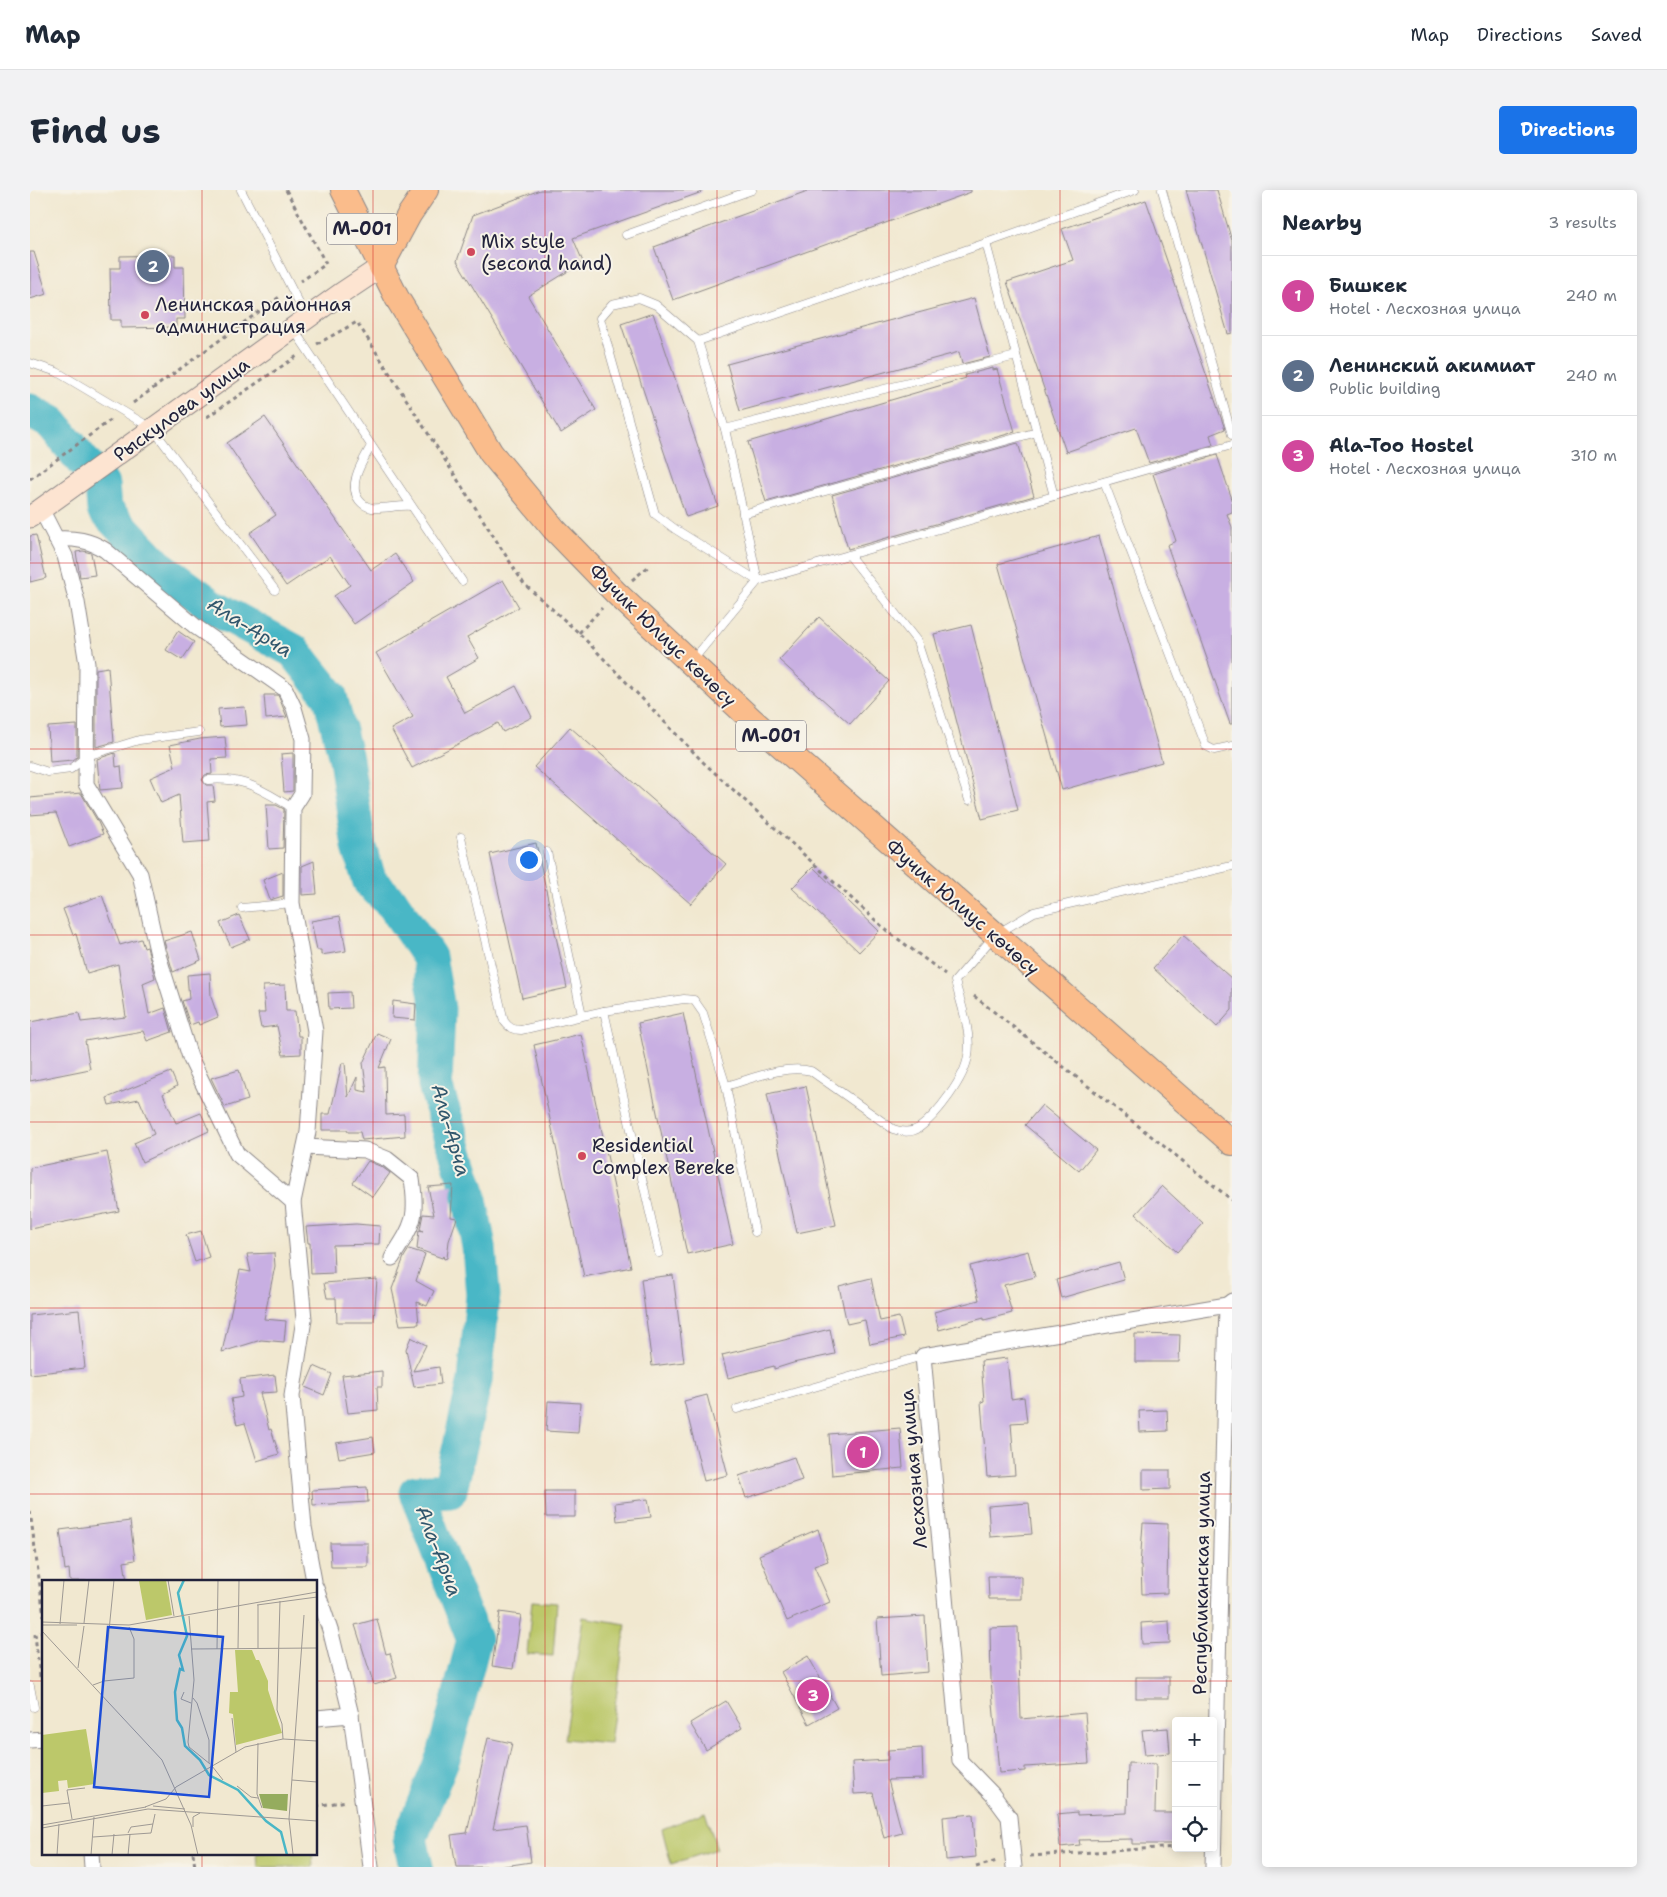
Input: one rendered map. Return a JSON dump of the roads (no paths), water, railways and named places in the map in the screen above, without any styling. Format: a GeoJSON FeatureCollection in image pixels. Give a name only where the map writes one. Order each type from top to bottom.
{"type":"FeatureCollection","features":[{"type":"Feature","properties":{"kind":"main road","name":"Фучик Юлиус көчөсү"},"geometry":{"type":"LineString","coordinates":[[343,190],[397,298],[490,453],[554,529],[616,593],[752,720],[1232,1143]]}},
{"type":"Feature","properties":{"kind":"main road"},"geometry":{"type":"LineString","coordinates":[[381,267],[409,215],[426,190]]}},
{"type":"Feature","properties":{"kind":"main road","name":"Рыскулова улица"},"geometry":{"type":"LineString","coordinates":[[34,512],[58,497],[381,267]]}},
{"type":"Feature","properties":{"kind":"street"},"geometry":{"type":"LineString","coordinates":[[34,512],[56,539],[65,556],[77,602],[87,664],[86,784],[140,874],[158,955],[190,1057],[237,1154],[293,1202]]}},
{"type":"Feature","properties":{"kind":"street"},"geometry":{"type":"LineString","coordinates":[[56,539],[75,538],[100,546],[196,627],[285,689],[294,708],[303,739],[302,794],[293,808],[292,903],[315,1031],[308,1132],[293,1202],[304,1319],[292,1396],[304,1527],[314,1580]]}},
{"type":"Feature","properties":{"kind":"street"},"geometry":{"type":"LineString","coordinates":[[305,1147],[364,1150],[387,1159],[412,1179],[416,1203],[412,1225],[392,1258]]}},
{"type":"Feature","properties":{"kind":"street"},"geometry":{"type":"LineString","coordinates":[[923,1356],[1230,1303]]}},
{"type":"Feature","properties":{"kind":"street","name":"Республиканская улица"},"geometry":{"type":"LineString","coordinates":[[1213,1867],[1230,1303]]}},
{"type":"Feature","properties":{"kind":"street","name":"Лесхозная улица"},"geometry":{"type":"LineString","coordinates":[[923,1356],[960,1762],[992,1794],[1009,1817],[1014,1862]]}},
{"type":"Feature","properties":{"kind":"street"},"geometry":{"type":"LineString","coordinates":[[318,1594],[331,1632],[351,1715],[371,1867]]}},
{"type":"Feature","properties":{"kind":"street"},"geometry":{"type":"LineString","coordinates":[[318,1718],[351,1715]]}},
{"type":"Feature","properties":{"kind":"street"},"geometry":{"type":"LineString","coordinates":[[91,1854],[92,1867]]}},
{"type":"Feature","properties":{"kind":"lane"},"geometry":{"type":"LineString","coordinates":[[241,190],[292,288],[306,350],[462,581]]}},
{"type":"Feature","properties":{"kind":"lane"},"geometry":{"type":"LineString","coordinates":[[626,236],[752,190]]}},
{"type":"Feature","properties":{"kind":"lane"},"geometry":{"type":"LineString","coordinates":[[698,341],[1135,190]]}},
{"type":"Feature","properties":{"kind":"lane"},"geometry":{"type":"LineString","coordinates":[[1162,190],[1232,435]]}},
{"type":"Feature","properties":{"kind":"lane"},"geometry":{"type":"LineString","coordinates":[[986,243],[1054,496]]}},
{"type":"Feature","properties":{"kind":"lane"},"geometry":{"type":"LineString","coordinates":[[639,298],[656,304],[698,341],[725,429],[758,581],[675,529],[655,514],[600,318],[612,304],[639,298]]}},
{"type":"Feature","properties":{"kind":"lane"},"geometry":{"type":"LineString","coordinates":[[725,429],[1016,356]]}},
{"type":"Feature","properties":{"kind":"lane"},"geometry":{"type":"LineString","coordinates":[[30,364],[57,372],[153,429],[275,590]]}},
{"type":"Feature","properties":{"kind":"lane"},"geometry":{"type":"LineString","coordinates":[[743,514],[1037,432]]}},
{"type":"Feature","properties":{"kind":"lane"},"geometry":{"type":"LineString","coordinates":[[691,662],[758,581],[1232,445]]}},
{"type":"Feature","properties":{"kind":"lane"},"geometry":{"type":"LineString","coordinates":[[371,446],[355,480],[355,493],[361,502],[370,508],[399,505],[411,506]]}},
{"type":"Feature","properties":{"kind":"lane"},"geometry":{"type":"LineString","coordinates":[[1104,482],[1206,746],[1214,750],[1232,746]]}},
{"type":"Feature","properties":{"kind":"lane"},"geometry":{"type":"LineString","coordinates":[[849,555],[917,641],[969,800]]}},
{"type":"Feature","properties":{"kind":"lane"},"geometry":{"type":"LineString","coordinates":[[30,766],[48,772],[71,769],[87,756],[139,740],[199,732]]}},
{"type":"Feature","properties":{"kind":"lane"},"geometry":{"type":"LineString","coordinates":[[208,780],[224,779],[248,783],[293,808]]}},
{"type":"Feature","properties":{"kind":"lane"},"geometry":{"type":"LineString","coordinates":[[461,837],[504,1021],[507,1026],[512,1029],[522,1030],[604,1010],[684,999],[694,1000],[703,1013],[726,1086],[755,1232]]}},
{"type":"Feature","properties":{"kind":"lane"},"geometry":{"type":"LineString","coordinates":[[547,852],[582,1015]]}},
{"type":"Feature","properties":{"kind":"lane"},"geometry":{"type":"LineString","coordinates":[[726,1086],[788,1069],[801,1068],[811,1071],[893,1129],[905,1132],[918,1129],[948,1098],[964,1071],[968,1056],[969,1038],[955,981],[995,935],[1034,912],[1232,866]]}},
{"type":"Feature","properties":{"kind":"lane"},"geometry":{"type":"LineString","coordinates":[[242,908],[292,903]]}},
{"type":"Feature","properties":{"kind":"lane"},"geometry":{"type":"LineString","coordinates":[[604,1010],[659,1253]]}},
{"type":"Feature","properties":{"kind":"lane"},"geometry":{"type":"LineString","coordinates":[[737,1409],[923,1356]]}},
{"type":"Feature","properties":{"kind":"lane"},"geometry":{"type":"LineString","coordinates":[[30,1686],[34,1707]]}},
{"type":"Feature","properties":{"kind":"waterway","name":"Ала-Арча"},"geometry":{"type":"LineString","coordinates":[[30,411],[52,423],[102,485],[104,509],[157,565],[215,608],[294,651],[330,696],[346,759],[359,847],[370,882],[393,904],[429,957],[438,1009],[435,1085],[468,1189],[479,1247],[483,1295],[475,1380],[450,1490],[416,1492],[474,1640],[444,1755],[410,1838],[416,1867]]}},
{"type":"Feature","properties":{"kind":"place","name":"Mix style (second hand)"},"geometry":{"type":"Point","coordinates":[471,252]}},
{"type":"Feature","properties":{"kind":"place","name":"Ленинский акимиат"},"geometry":{"type":"Point","coordinates":[153,266]}},
{"type":"Feature","properties":{"kind":"place","name":"Ленинская районная администрация"},"geometry":{"type":"Point","coordinates":[145,315]}},
{"type":"Feature","properties":{"kind":"place","name":"Residential Complex Bereke"},"geometry":{"type":"Point","coordinates":[582,1156]}},
{"type":"Feature","properties":{"kind":"place","name":"Бишкек"},"geometry":{"type":"Point","coordinates":[863,1452]}},
{"type":"Feature","properties":{"kind":"place","name":"Ala-Too Hostel"},"geometry":{"type":"Point","coordinates":[813,1695]}}]}
